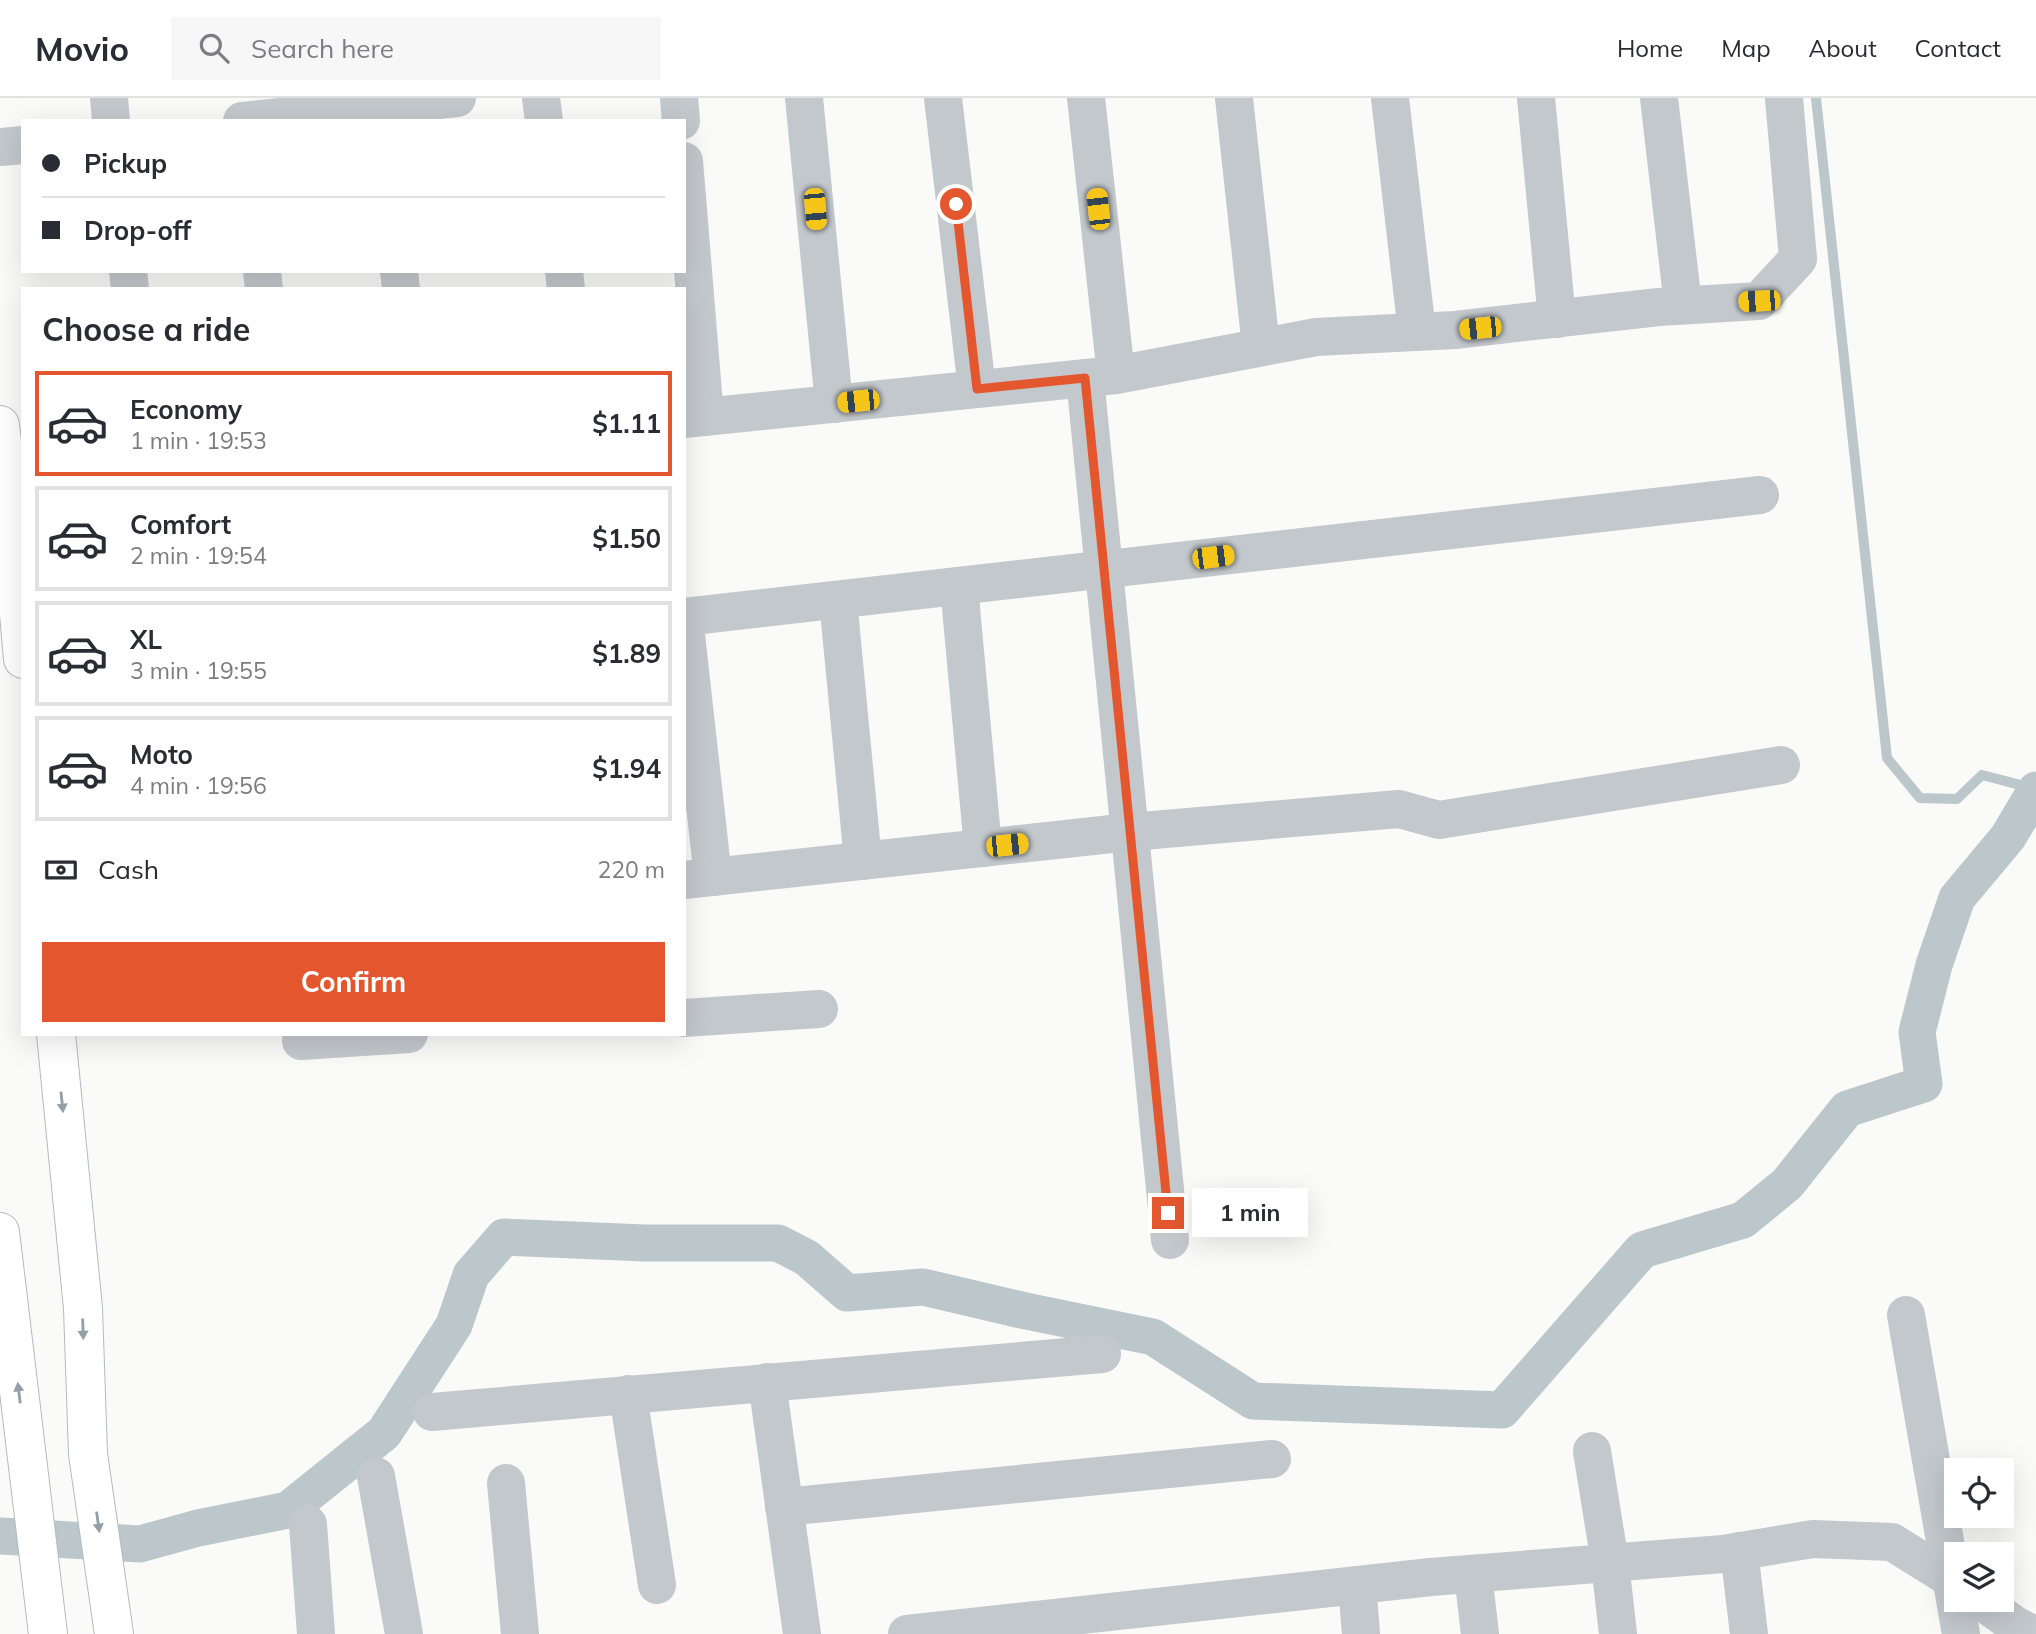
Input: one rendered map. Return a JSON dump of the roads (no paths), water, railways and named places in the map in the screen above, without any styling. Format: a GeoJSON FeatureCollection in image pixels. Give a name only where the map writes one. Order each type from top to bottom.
{"type":"FeatureCollection","features":[{"type":"Feature","properties":{"kind":"main road"},"geometry":{"type":"LineString","coordinates":[[0,425],[11,498],[21,632]]}},
{"type":"Feature","properties":{"kind":"main road"},"geometry":{"type":"LineString","coordinates":[[56,1036],[83,1308],[88,1454],[112,1622]]}},
{"type":"Feature","properties":{"kind":"main road"},"geometry":{"type":"LineString","coordinates":[[0,1231],[7,1355],[27,1460],[46,1620]]}},
{"type":"Feature","properties":{"kind":"street"},"geometry":{"type":"LineString","coordinates":[[109,98],[111,119]]}},
{"type":"Feature","properties":{"kind":"street"},"geometry":{"type":"LineString","coordinates":[[246,98],[248,119]]}},
{"type":"Feature","properties":{"kind":"street"},"geometry":{"type":"LineString","coordinates":[[259,119],[457,98]]}},
{"type":"Feature","properties":{"kind":"street"},"geometry":{"type":"LineString","coordinates":[[541,98],[544,119]]}},
{"type":"Feature","properties":{"kind":"street"},"geometry":{"type":"LineString","coordinates":[[679,98],[681,119]]}},
{"type":"Feature","properties":{"kind":"street"},"geometry":{"type":"LineString","coordinates":[[804,98],[834,404]]}},
{"type":"Feature","properties":{"kind":"street"},"geometry":{"type":"LineString","coordinates":[[943,98],[977,389]]}},
{"type":"Feature","properties":{"kind":"street"},"geometry":{"type":"LineString","coordinates":[[1086,98],[1101,377],[1104,570],[1170,1240]]}},
{"type":"Feature","properties":{"kind":"street"},"geometry":{"type":"LineString","coordinates":[[1234,98],[1261,347]]}},
{"type":"Feature","properties":{"kind":"street"},"geometry":{"type":"LineString","coordinates":[[1390,98],[1417,332]]}},
{"type":"Feature","properties":{"kind":"street"},"geometry":{"type":"LineString","coordinates":[[1536,98],[1557,319]]}},
{"type":"Feature","properties":{"kind":"street"},"geometry":{"type":"LineString","coordinates":[[1659,98],[1683,305]]}},
{"type":"Feature","properties":{"kind":"street"},"geometry":{"type":"LineString","coordinates":[[686,212],[694,418],[1101,377],[1316,337],[1455,330],[1683,305],[1759,301],[1798,259],[1784,98]]}},
{"type":"Feature","properties":{"kind":"street"},"geometry":{"type":"LineString","coordinates":[[0,147],[21,145]]}},
{"type":"Feature","properties":{"kind":"street"},"geometry":{"type":"LineString","coordinates":[[686,617],[1760,495]]}},
{"type":"Feature","properties":{"kind":"street"},"geometry":{"type":"LineString","coordinates":[[959,586],[983,848]]}},
{"type":"Feature","properties":{"kind":"street"},"geometry":{"type":"LineString","coordinates":[[838,600],[863,861]]}},
{"type":"Feature","properties":{"kind":"street"},"geometry":{"type":"LineString","coordinates":[[686,652],[699,878],[1130,832],[1399,809],[1439,820],[1781,765]]}},
{"type":"Feature","properties":{"kind":"street"},"geometry":{"type":"LineString","coordinates":[[686,1018],[819,1009]]}},
{"type":"Feature","properties":{"kind":"street"},"geometry":{"type":"LineString","coordinates":[[301,1041],[378,1036]]}},
{"type":"Feature","properties":{"kind":"street"},"geometry":{"type":"LineString","coordinates":[[1906,1315],[1954,1542]]}},
{"type":"Feature","properties":{"kind":"street"},"geometry":{"type":"LineString","coordinates":[[432,1412],[1102,1354]]}},
{"type":"Feature","properties":{"kind":"street"},"geometry":{"type":"LineString","coordinates":[[767,1382],[802,1634]]}},
{"type":"Feature","properties":{"kind":"street"},"geometry":{"type":"LineString","coordinates":[[628,1394],[657,1585]]}},
{"type":"Feature","properties":{"kind":"street"},"geometry":{"type":"LineString","coordinates":[[1592,1451],[1618,1634]]}},
{"type":"Feature","properties":{"kind":"street"},"geometry":{"type":"LineString","coordinates":[[784,1507],[1272,1459]]}},
{"type":"Feature","properties":{"kind":"street"},"geometry":{"type":"LineString","coordinates":[[376,1476],[404,1634]]}},
{"type":"Feature","properties":{"kind":"street"},"geometry":{"type":"LineString","coordinates":[[506,1483],[520,1634]]}},
{"type":"Feature","properties":{"kind":"street"},"geometry":{"type":"LineString","coordinates":[[307,1524],[316,1634]]}},
{"type":"Feature","properties":{"kind":"street"},"geometry":{"type":"LineString","coordinates":[[907,1634],[1357,1585],[1739,1551],[1813,1539],[1892,1542],[1944,1575]]}},
{"type":"Feature","properties":{"kind":"street"},"geometry":{"type":"LineString","coordinates":[[1739,1551],[1748,1634]]}},
{"type":"Feature","properties":{"kind":"street"},"geometry":{"type":"LineString","coordinates":[[1473,1574],[1480,1634]]}},
{"type":"Feature","properties":{"kind":"street"},"geometry":{"type":"LineString","coordinates":[[1357,1585],[1362,1634]]}},
{"type":"Feature","properties":{"kind":"street"},"geometry":{"type":"LineString","coordinates":[[1961,1634],[1962,1612]]}},
{"type":"Feature","properties":{"kind":"street"},"geometry":{"type":"LineString","coordinates":[[1997,1612],[2032,1634]]}},
{"type":"Feature","properties":{"kind":"waterway"},"geometry":{"type":"LineString","coordinates":[[1816,98],[1887,758],[1920,798],[1957,799],[1982,775],[2036,789]]}},
{"type":"Feature","properties":{"kind":"waterway"},"geometry":{"type":"LineString","coordinates":[[0,1536],[140,1544],[198,1528],[288,1510],[384,1433],[454,1325],[471,1275],[504,1237],[645,1243],[778,1243],[807,1258],[847,1293],[923,1287],[1153,1337],[1253,1401],[1502,1410],[1642,1250],[1743,1220],[1787,1184],[1847,1109],[1924,1084],[1917,1032],[1934,965],[1957,898],[2008,837],[2036,790]]}}]}
